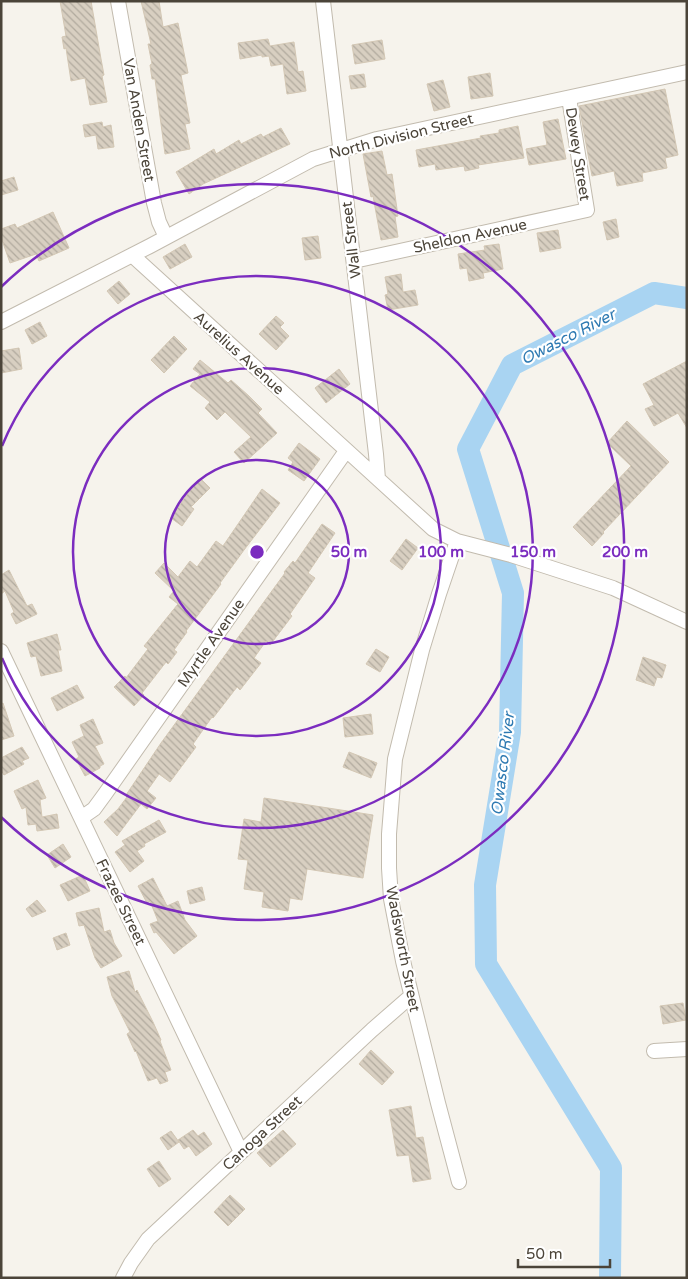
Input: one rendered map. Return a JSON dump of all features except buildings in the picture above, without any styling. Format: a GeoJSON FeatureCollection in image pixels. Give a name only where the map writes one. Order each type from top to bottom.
{"type":"FeatureCollection","features":[{"type":"Feature","properties":{"kind":"street","name":"Van Anden Street"},"geometry":{"type":"LineString","coordinates":[[118,1],[154,203],[166,238]]}},
{"type":"Feature","properties":{"kind":"street","name":"Wall Street"},"geometry":{"type":"LineString","coordinates":[[323,1],[378,479]]}},
{"type":"Feature","properties":{"kind":"street","name":"North Division Street"},"geometry":{"type":"LineString","coordinates":[[2,320],[166,238],[314,159],[341,149],[377,139],[687,72]]}},
{"type":"Feature","properties":{"kind":"street","name":"Dewey Street"},"geometry":{"type":"LineString","coordinates":[[569,98],[587,210]]}},
{"type":"Feature","properties":{"kind":"street","name":"Sheldon Avenue"},"geometry":{"type":"LineString","coordinates":[[354,262],[587,210]]}},
{"type":"Feature","properties":{"kind":"street","name":"Aurelius Avenue"},"geometry":{"type":"LineString","coordinates":[[132,255],[433,529],[462,542],[511,555],[613,588],[687,622]]}},
{"type":"Feature","properties":{"kind":"street","name":"Myrtle Avenue"},"geometry":{"type":"LineString","coordinates":[[81,818],[94,809],[105,794],[346,451]]}},
{"type":"Feature","properties":{"kind":"street","name":"Wadsworth Street"},"geometry":{"type":"LineString","coordinates":[[459,1182],[411,996],[391,899],[389,834],[394,768],[422,650],[439,594],[462,542]]}},
{"type":"Feature","properties":{"kind":"street","name":"Frazee Street"},"geometry":{"type":"LineString","coordinates":[[1,651],[241,1152]]}},
{"type":"Feature","properties":{"kind":"street","name":"Canoga Street"},"geometry":{"type":"LineString","coordinates":[[123,1278],[148,1239],[411,996]]}},
{"type":"Feature","properties":{"kind":"street"},"geometry":{"type":"LineString","coordinates":[[654,1051],[687,1049]]}},
{"type":"Feature","properties":{"kind":"waterway","name":"Owasco River"},"geometry":{"type":"LineString","coordinates":[[610,1278],[611,1168],[486,964],[485,885],[510,732],[513,593],[468,449],[512,365],[654,293],[687,298]]}}]}
